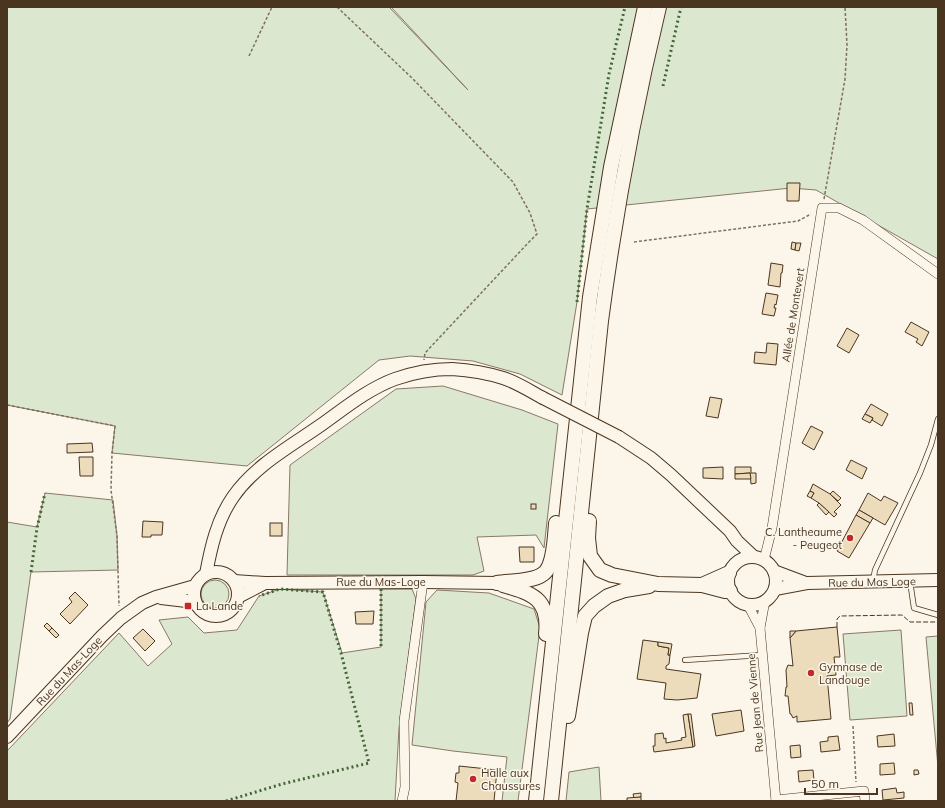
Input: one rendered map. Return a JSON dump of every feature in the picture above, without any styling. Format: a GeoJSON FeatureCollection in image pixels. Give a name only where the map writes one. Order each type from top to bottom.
{"type":"FeatureCollection","features":[{"type":"Feature","properties":{"kind":"highway"},"geometry":{"type":"LineString","coordinates":[[536,801],[590,297],[611,167],[645,7]]}},
{"type":"Feature","properties":{"kind":"highway"},"geometry":{"type":"LineString","coordinates":[[551,801],[601,321],[624,171],[659,7]]}},
{"type":"Feature","properties":{"kind":"highway"},"geometry":{"type":"LineString","coordinates":[[601,321],[602,379],[588,538],[590,556],[600,570],[612,575],[658,584],[702,585],[730,591]]}},
{"type":"Feature","properties":{"kind":"highway"},"geometry":{"type":"LineString","coordinates":[[496,583],[533,579],[544,574],[549,566],[552,554],[560,490],[573,456]]}},
{"type":"Feature","properties":{"kind":"highway"},"geometry":{"type":"LineString","coordinates":[[702,585],[732,569]]}},
{"type":"Feature","properties":{"kind":"highway"},"geometry":{"type":"LineString","coordinates":[[496,583],[528,592],[539,600],[545,611],[547,627],[542,668],[546,702]]}},
{"type":"Feature","properties":{"kind":"highway"},"geometry":{"type":"LineString","coordinates":[[554,768],[563,749],[585,616],[594,606],[608,596],[625,590],[658,584]]}},
{"type":"Feature","properties":{"kind":"main road"},"geometry":{"type":"LineString","coordinates":[[206,574],[210,553],[224,511],[246,480],[371,390],[396,379],[423,372],[451,369],[470,371],[503,378],[619,437],[651,458],[730,531],[737,541],[759,559],[770,564],[774,571],[776,581],[775,589],[770,597],[756,605],[748,605],[736,599],[730,591],[728,581],[732,569],[737,541]]}},
{"type":"Feature","properties":{"kind":"main road"},"geometry":{"type":"LineString","coordinates":[[210,553],[222,572],[234,581],[237,588],[238,597],[236,605],[230,612],[218,616],[210,616],[199,609],[195,602],[193,593],[199,579],[206,574],[222,572]]}},
{"type":"Feature","properties":{"kind":"main road"},"geometry":{"type":"LineString","coordinates":[[732,569],[742,559],[759,559]]}},
{"type":"Feature","properties":{"kind":"main road","name":"Rue du Mas Loge"},"geometry":{"type":"LineString","coordinates":[[774,571],[807,583]]}},
{"type":"Feature","properties":{"kind":"main road","name":"Rue du Mas Loge"},"geometry":{"type":"LineString","coordinates":[[775,589],[807,583],[938,580]]}},
{"type":"Feature","properties":{"kind":"main road","name":"Rue du Mas-Loge"},"geometry":{"type":"LineString","coordinates":[[234,581],[265,583],[496,583]]}},
{"type":"Feature","properties":{"kind":"main road","name":"Rue du Mas-Loge"},"geometry":{"type":"LineString","coordinates":[[238,597],[265,583]]}},
{"type":"Feature","properties":{"kind":"main road","name":"Rue du Mas-Loge"},"geometry":{"type":"LineString","coordinates":[[7,737],[102,636],[121,618],[142,603],[156,597],[195,586]]}},
{"type":"Feature","properties":{"kind":"main road"},"geometry":{"type":"LineString","coordinates":[[156,597],[195,602]]}},
{"type":"Feature","properties":{"kind":"street"},"geometry":{"type":"LineString","coordinates":[[822,208],[839,208],[863,220],[938,274]]}},
{"type":"Feature","properties":{"kind":"street","name":"Allée de Montevert"},"geometry":{"type":"LineString","coordinates":[[759,559],[772,528],[822,208]]}},
{"type":"Feature","properties":{"kind":"street"},"geometry":{"type":"LineString","coordinates":[[402,801],[405,787],[404,721],[423,582]]}},
{"type":"Feature","properties":{"kind":"street","name":"Rue Jean de Vienne"},"geometry":{"type":"LineString","coordinates":[[763,602],[764,606],[760,628],[775,801]]}},
{"type":"Feature","properties":{"kind":"street"},"geometry":{"type":"LineString","coordinates":[[748,605],[760,628]]}},
{"type":"Feature","properties":{"kind":"street"},"geometry":{"type":"LineString","coordinates":[[775,801],[864,791],[865,801]]}},
{"type":"Feature","properties":{"kind":"lane"},"geometry":{"type":"LineString","coordinates":[[873,582],[875,570],[920,473],[931,445],[938,419]]}},
{"type":"Feature","properties":{"kind":"lane"},"geometry":{"type":"LineString","coordinates":[[910,581],[914,608],[938,615]]}},
{"type":"Feature","properties":{"kind":"lane"},"geometry":{"type":"LineString","coordinates":[[685,660],[762,655]]}},
{"type":"Feature","properties":{"kind":"path"},"geometry":{"type":"LineString","coordinates":[[248,56],[272,7]]}},
{"type":"Feature","properties":{"kind":"path"},"geometry":{"type":"LineString","coordinates":[[337,7],[412,78],[513,182],[530,213],[537,234],[425,353],[423,372]]}},
{"type":"Feature","properties":{"kind":"path"},"geometry":{"type":"LineString","coordinates":[[634,242],[798,221],[822,208],[845,79],[847,45],[845,7]]}},
{"type":"Feature","properties":{"kind":"path"},"geometry":{"type":"LineString","coordinates":[[7,405],[115,426],[112,453],[111,490],[117,536],[118,601],[121,618]]}},
{"type":"Feature","properties":{"kind":"path"},"geometry":{"type":"LineString","coordinates":[[853,726],[856,792]]}},
{"type":"Feature","properties":{"kind":"green space"},"geometry":{"type":"Polygon","coordinates":[[[7,7],[389,7],[468,90],[391,7],[938,7],[938,259],[816,190],[791,188],[587,209],[577,302],[562,395],[520,374],[473,361],[410,356],[379,360],[247,466],[112,453],[115,426],[7,405],[7,7]]]}},
{"type":"Feature","properties":{"kind":"green space"},"geometry":{"type":"Polygon","coordinates":[[[443,386],[522,410],[558,424],[544,548],[536,535],[477,537],[484,571],[473,575],[287,575],[290,465],[396,389],[443,386]]]}},
{"type":"Feature","properties":{"kind":"green space"},"geometry":{"type":"Polygon","coordinates":[[[45,493],[113,500],[117,536],[118,570],[31,572],[10,719],[7,723],[7,522],[37,527],[45,493]]]}},
{"type":"Feature","properties":{"kind":"green space"},"geometry":{"type":"Polygon","coordinates":[[[215,580],[225,584],[229,594],[225,604],[215,608],[205,604],[201,594],[205,584],[215,580]]]}},
{"type":"Feature","properties":{"kind":"green space"},"geometry":{"type":"Polygon","coordinates":[[[280,589],[323,592],[342,653],[381,647],[381,589],[412,589],[416,599],[399,728],[395,801],[7,801],[7,751],[119,633],[148,666],[172,644],[159,620],[188,617],[204,633],[237,630],[259,596],[280,589]]]}},
{"type":"Feature","properties":{"kind":"green space"},"geometry":{"type":"Polygon","coordinates":[[[437,590],[489,593],[534,609],[540,628],[518,801],[502,801],[507,757],[412,745],[426,602],[437,590]]]}},
{"type":"Feature","properties":{"kind":"green space"},"geometry":{"type":"Polygon","coordinates":[[[901,630],[907,716],[850,720],[843,634],[901,630]]]}},
{"type":"Feature","properties":{"kind":"green space"},"geometry":{"type":"Polygon","coordinates":[[[938,636],[938,767],[926,637],[938,636]]]}},
{"type":"Feature","properties":{"kind":"green space"},"geometry":{"type":"Polygon","coordinates":[[[599,767],[601,801],[566,801],[569,772],[599,767]]]}},
{"type":"Feature","properties":{"kind":"building"},"geometry":{"type":"Polygon","coordinates":[[[787,183],[800,183],[799,201],[787,201],[787,183]]]}},
{"type":"Feature","properties":{"kind":"building"},"geometry":{"type":"Polygon","coordinates":[[[792,242],[796,243],[795,250],[791,249],[792,242]]]}},
{"type":"Feature","properties":{"kind":"building"},"geometry":{"type":"Polygon","coordinates":[[[796,243],[801,243],[799,251],[795,250],[796,243]]]}},
{"type":"Feature","properties":{"kind":"building"},"geometry":{"type":"Polygon","coordinates":[[[771,263],[783,265],[780,287],[768,285],[771,263]]]}},
{"type":"Feature","properties":{"kind":"building"},"geometry":{"type":"Polygon","coordinates":[[[766,293],[778,295],[774,308],[776,308],[774,316],[762,314],[766,293]]]}},
{"type":"Feature","properties":{"kind":"building"},"geometry":{"type":"Polygon","coordinates":[[[911,322],[929,332],[922,346],[916,342],[918,339],[905,332],[911,322]]]}},
{"type":"Feature","properties":{"kind":"building"},"geometry":{"type":"Polygon","coordinates":[[[847,328],[859,335],[849,353],[837,346],[847,328]]]}},
{"type":"Feature","properties":{"kind":"building"},"geometry":{"type":"Polygon","coordinates":[[[767,343],[778,344],[776,365],[754,363],[755,352],[766,353],[767,343]]]}},
{"type":"Feature","properties":{"kind":"building"},"geometry":{"type":"Polygon","coordinates":[[[710,397],[722,399],[718,418],[706,416],[710,397]]]}},
{"type":"Feature","properties":{"kind":"building"},"geometry":{"type":"Polygon","coordinates":[[[871,404],[888,414],[882,426],[872,420],[873,418],[865,414],[871,404]]]}},
{"type":"Feature","properties":{"kind":"building"},"geometry":{"type":"Polygon","coordinates":[[[865,414],[873,418],[870,423],[862,419],[865,414]]]}},
{"type":"Feature","properties":{"kind":"building"},"geometry":{"type":"Polygon","coordinates":[[[811,426],[823,432],[814,450],[802,443],[811,426]]]}},
{"type":"Feature","properties":{"kind":"building"},"geometry":{"type":"Polygon","coordinates":[[[92,443],[93,452],[67,453],[67,444],[92,443]]]}},
{"type":"Feature","properties":{"kind":"building"},"geometry":{"type":"Polygon","coordinates":[[[79,457],[93,457],[93,476],[80,476],[79,457]]]}},
{"type":"Feature","properties":{"kind":"building"},"geometry":{"type":"Polygon","coordinates":[[[851,460],[867,468],[862,479],[846,470],[851,460]]]}},
{"type":"Feature","properties":{"kind":"building"},"geometry":{"type":"Polygon","coordinates":[[[723,467],[723,479],[703,478],[703,468],[723,467]]]}},
{"type":"Feature","properties":{"kind":"building"},"geometry":{"type":"Polygon","coordinates":[[[735,467],[751,467],[751,473],[756,473],[756,483],[751,484],[750,473],[735,474],[735,467]]]}},
{"type":"Feature","properties":{"kind":"building"},"geometry":{"type":"Polygon","coordinates":[[[750,473],[751,479],[735,479],[735,474],[750,473]]]}},
{"type":"Feature","properties":{"kind":"building"},"geometry":{"type":"Polygon","coordinates":[[[813,484],[830,494],[841,505],[834,512],[837,514],[834,517],[819,503],[811,498],[814,493],[810,491],[813,484]]]}},
{"type":"Feature","properties":{"kind":"building"},"geometry":{"type":"Polygon","coordinates":[[[810,491],[814,493],[811,498],[807,496],[810,491]]]}},
{"type":"Feature","properties":{"kind":"building"},"geometry":{"type":"Polygon","coordinates":[[[833,491],[841,498],[838,501],[830,494],[833,491]]]}},
{"type":"Feature","properties":{"kind":"building"},"geometry":{"type":"Polygon","coordinates":[[[868,493],[881,501],[884,496],[898,503],[885,525],[859,510],[868,493]]]}},
{"type":"Feature","properties":{"kind":"building"},"geometry":{"type":"Polygon","coordinates":[[[819,503],[829,512],[826,515],[817,505],[819,503]]]}},
{"type":"Feature","properties":{"kind":"building"},"geometry":{"type":"Polygon","coordinates":[[[531,504],[536,504],[536,509],[531,509],[531,504]]]}},
{"type":"Feature","properties":{"kind":"building"},"geometry":{"type":"Polygon","coordinates":[[[859,510],[873,518],[870,523],[856,515],[859,510]]]}},
{"type":"Feature","properties":{"kind":"building"},"geometry":{"type":"Polygon","coordinates":[[[856,515],[870,523],[849,558],[837,551],[856,515]]]}},
{"type":"Feature","properties":{"kind":"building"},"geometry":{"type":"Polygon","coordinates":[[[143,521],[163,522],[162,535],[142,537],[143,521]]]}},
{"type":"Feature","properties":{"kind":"building"},"geometry":{"type":"Polygon","coordinates":[[[270,523],[282,523],[282,536],[270,536],[270,523]]]}},
{"type":"Feature","properties":{"kind":"building"},"geometry":{"type":"Polygon","coordinates":[[[519,547],[534,547],[534,562],[520,562],[519,547]]]}},
{"type":"Feature","properties":{"kind":"building"},"geometry":{"type":"Polygon","coordinates":[[[75,592],[88,605],[70,624],[60,614],[72,602],[69,598],[75,592]]]}},
{"type":"Feature","properties":{"kind":"building"},"geometry":{"type":"Polygon","coordinates":[[[374,611],[373,624],[356,624],[355,612],[374,611]]]}},
{"type":"Feature","properties":{"kind":"building"},"geometry":{"type":"Polygon","coordinates":[[[47,623],[52,628],[49,631],[44,626],[47,623]]]}},
{"type":"Feature","properties":{"kind":"building","name":"Gymnase de Landouge"},"geometry":{"type":"Polygon","coordinates":[[[837,627],[840,657],[834,657],[836,675],[827,676],[831,719],[797,722],[797,716],[793,718],[790,714],[788,696],[785,696],[787,687],[786,670],[788,665],[793,666],[790,638],[796,631],[837,627]]]}},
{"type":"Feature","properties":{"kind":"building"},"geometry":{"type":"Polygon","coordinates":[[[52,628],[59,635],[56,638],[49,631],[52,628]]]}},
{"type":"Feature","properties":{"kind":"building"},"geometry":{"type":"Polygon","coordinates":[[[143,629],[155,641],[145,651],[133,638],[143,629]]]}},
{"type":"Feature","properties":{"kind":"building"},"geometry":{"type":"Polygon","coordinates":[[[790,631],[796,631],[790,638],[790,631]]]}},
{"type":"Feature","properties":{"kind":"building"},"geometry":{"type":"Polygon","coordinates":[[[643,640],[658,642],[658,646],[669,648],[669,664],[666,666],[666,669],[701,674],[697,698],[677,700],[664,699],[666,683],[637,679],[643,640]]]}},
{"type":"Feature","properties":{"kind":"building"},"geometry":{"type":"Polygon","coordinates":[[[658,642],[672,644],[670,655],[668,655],[669,648],[658,646],[658,642]]]}},
{"type":"Feature","properties":{"kind":"building"},"geometry":{"type":"Polygon","coordinates":[[[909,703],[912,703],[913,715],[910,715],[909,703]]]}},
{"type":"Feature","properties":{"kind":"building"},"geometry":{"type":"Polygon","coordinates":[[[741,710],[744,731],[716,736],[712,714],[741,710]]]}},
{"type":"Feature","properties":{"kind":"building"},"geometry":{"type":"Polygon","coordinates":[[[688,714],[693,747],[654,752],[653,746],[655,746],[655,734],[663,733],[664,739],[666,738],[666,743],[682,740],[681,738],[686,737],[683,715],[688,714]]]}},
{"type":"Feature","properties":{"kind":"building"},"geometry":{"type":"Polygon","coordinates":[[[688,714],[691,714],[695,746],[693,747],[688,714]]]}},
{"type":"Feature","properties":{"kind":"building"},"geometry":{"type":"Polygon","coordinates":[[[894,734],[895,746],[878,747],[877,736],[894,734]]]}},
{"type":"Feature","properties":{"kind":"building"},"geometry":{"type":"Polygon","coordinates":[[[838,736],[840,750],[821,752],[820,742],[828,741],[828,737],[838,736]]]}},
{"type":"Feature","properties":{"kind":"building"},"geometry":{"type":"Polygon","coordinates":[[[800,745],[801,757],[791,758],[790,746],[800,745]]]}},
{"type":"Feature","properties":{"kind":"building"},"geometry":{"type":"Polygon","coordinates":[[[894,763],[895,774],[880,775],[880,764],[894,763]]]}},
{"type":"Feature","properties":{"kind":"building"},"geometry":{"type":"Polygon","coordinates":[[[459,766],[497,770],[494,801],[456,801],[458,783],[455,782],[456,773],[459,773],[459,766]]]}},
{"type":"Feature","properties":{"kind":"building"},"geometry":{"type":"Polygon","coordinates":[[[813,770],[814,780],[799,782],[798,771],[813,770]]]}},
{"type":"Feature","properties":{"kind":"building"},"geometry":{"type":"Polygon","coordinates":[[[914,770],[918,770],[919,774],[914,775],[914,770]]]}},
{"type":"Feature","properties":{"kind":"building"},"geometry":{"type":"Polygon","coordinates":[[[896,788],[897,793],[904,792],[904,798],[883,800],[882,790],[896,788]]]}},
{"type":"Feature","properties":{"kind":"building"},"geometry":{"type":"Polygon","coordinates":[[[641,793],[641,797],[634,798],[633,794],[641,793]]]}},
{"type":"Feature","properties":{"kind":"building"},"geometry":{"type":"Polygon","coordinates":[[[641,797],[641,801],[627,801],[627,798],[641,797]]]}},
{"type":"Feature","properties":{"kind":"hedge"},"geometry":{"type":"LineString","coordinates":[[577,302],[587,209],[609,74],[625,7]]}},
{"type":"Feature","properties":{"kind":"hedge"},"geometry":{"type":"LineString","coordinates":[[663,86],[681,7]]}},
{"type":"Feature","properties":{"kind":"hedge"},"geometry":{"type":"LineString","coordinates":[[31,572],[37,528],[45,493]]}},
{"type":"Feature","properties":{"kind":"hedge"},"geometry":{"type":"LineString","coordinates":[[226,801],[282,784],[369,763],[341,653],[323,592],[280,589],[259,596]]}},
{"type":"Feature","properties":{"kind":"hedge"},"geometry":{"type":"LineString","coordinates":[[381,589],[381,647]]}},
{"type":"Feature","properties":{"kind":"fence"},"geometry":{"type":"LineString","coordinates":[[837,627],[837,619],[840,616],[902,615],[910,622],[938,622]]}},
{"type":"Feature","properties":{"kind":"place","name":"C. Lantheaume - Peugeot"},"geometry":{"type":"Point","coordinates":[850,538]}},
{"type":"Feature","properties":{"kind":"place","name":"La Lande"},"geometry":{"type":"Point","coordinates":[188,606]}},
{"type":"Feature","properties":{"kind":"place","name":"Gymnase de Landouge"},"geometry":{"type":"Point","coordinates":[811,673]}},
{"type":"Feature","properties":{"kind":"place","name":"Halle aux Chaussures"},"geometry":{"type":"Point","coordinates":[473,779]}}]}
